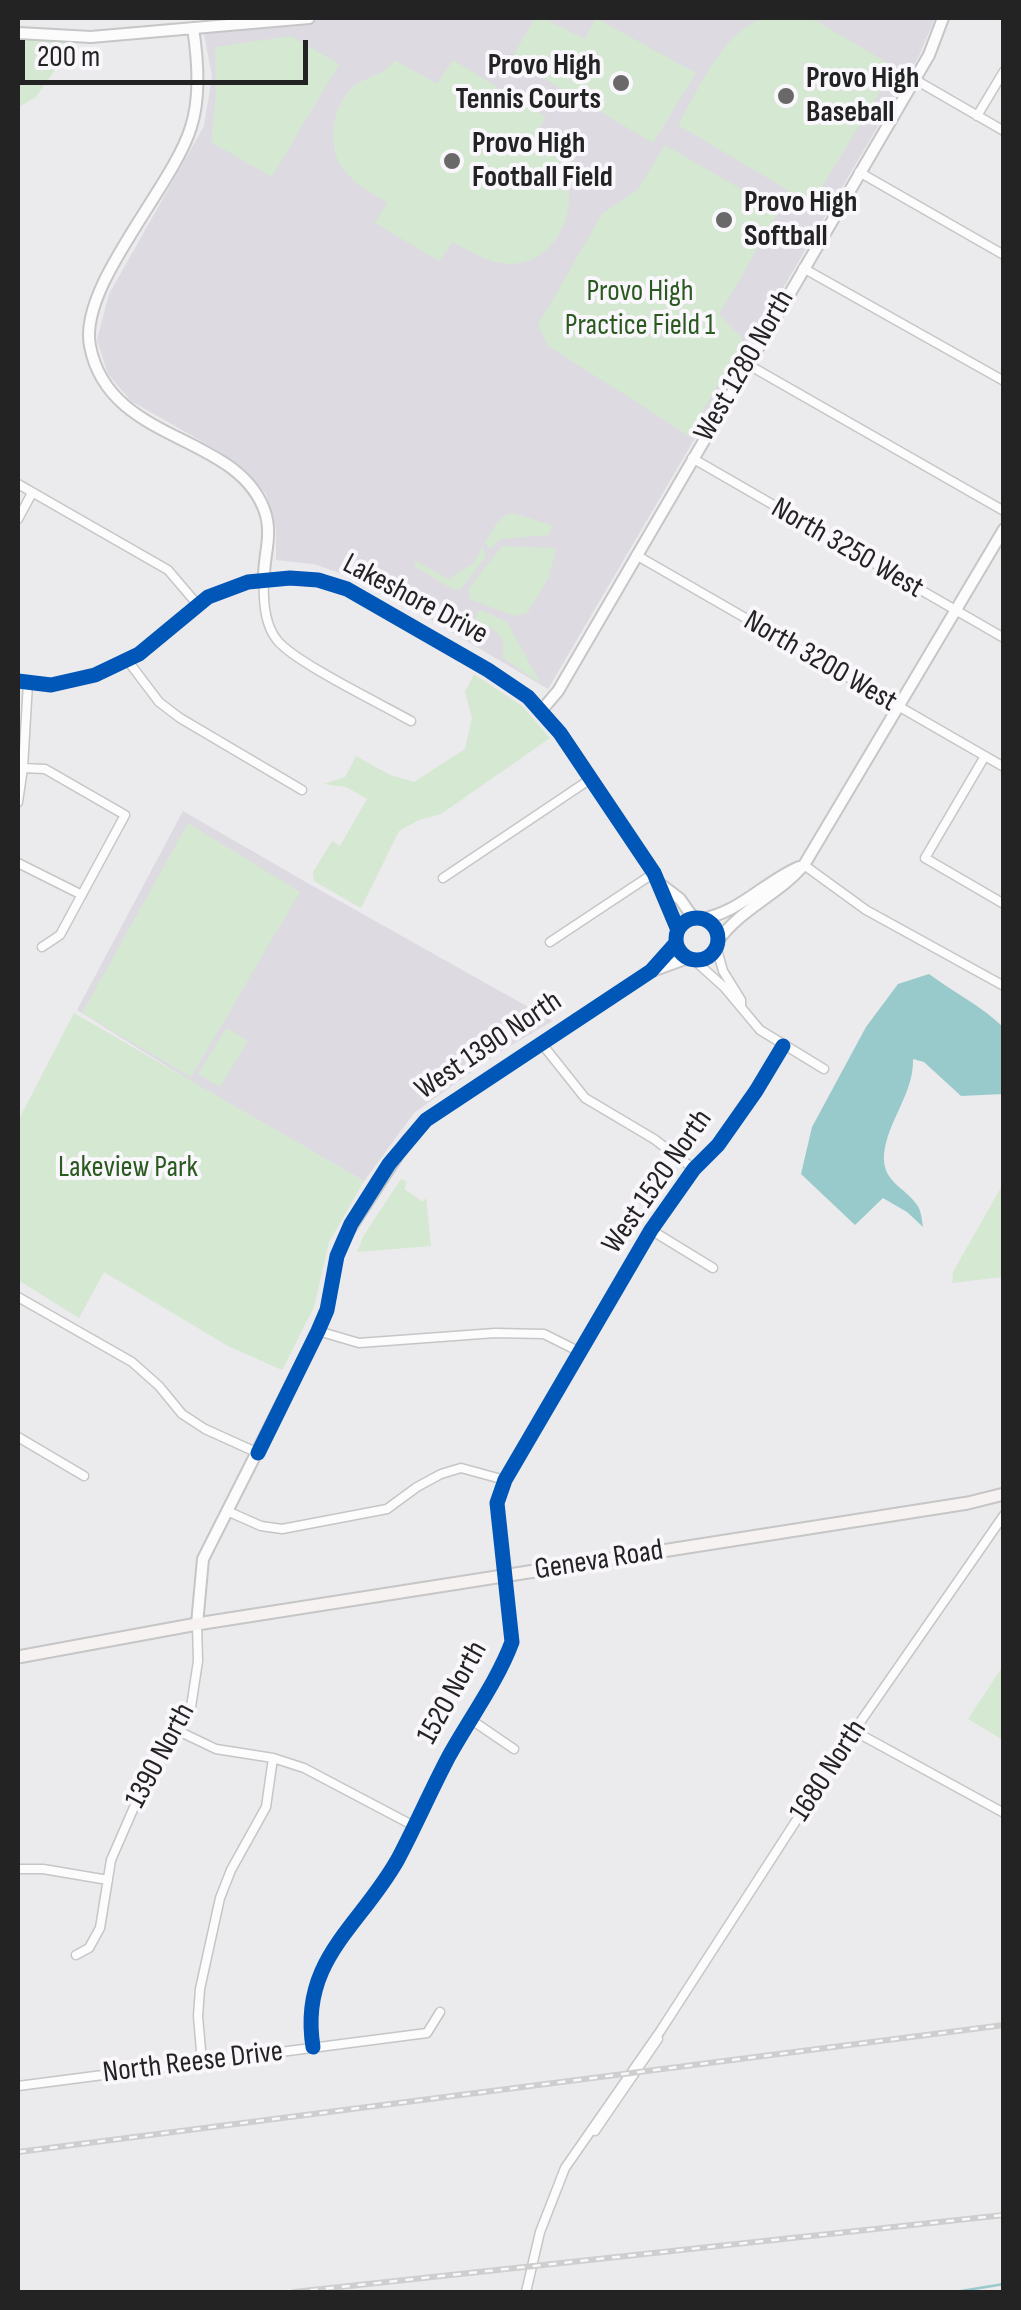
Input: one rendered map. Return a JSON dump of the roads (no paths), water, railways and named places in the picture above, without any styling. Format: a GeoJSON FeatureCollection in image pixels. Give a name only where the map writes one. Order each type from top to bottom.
{"type":"FeatureCollection","features":[{"type":"Feature","properties":{"kind":"main road","name":"Geneva Road"},"geometry":{"type":"LineString","coordinates":[[18,1656],[1004,1494]]}},
{"type":"Feature","properties":{"kind":"street"},"geometry":{"type":"LineString","coordinates":[[18,34],[74,38],[309,18]]}},
{"type":"Feature","properties":{"kind":"street","name":"West 1280 North"},"geometry":{"type":"LineString","coordinates":[[541,711],[558,692],[914,79],[934,44],[942,18]]}},
{"type":"Feature","properties":{"kind":"street"},"geometry":{"type":"LineString","coordinates":[[192,28],[197,56],[192,125],[181,152],[103,284],[88,339],[96,372],[108,391],[128,410],[230,468],[252,488],[265,510],[270,533],[264,580],[268,620],[277,640],[295,655],[411,721]]}},
{"type":"Feature","properties":{"kind":"street"},"geometry":{"type":"LineString","coordinates":[[976,116],[1004,71]]}},
{"type":"Feature","properties":{"kind":"street"},"geometry":{"type":"LineString","coordinates":[[914,79],[1004,131]]}},
{"type":"Feature","properties":{"kind":"street"},"geometry":{"type":"LineString","coordinates":[[858,172],[1004,255]]}},
{"type":"Feature","properties":{"kind":"street"},"geometry":{"type":"LineString","coordinates":[[802,268],[1004,381]]}},
{"type":"Feature","properties":{"kind":"street"},"geometry":{"type":"LineString","coordinates":[[747,364],[1004,511]]}},
{"type":"Feature","properties":{"kind":"street","name":"North 3250 West"},"geometry":{"type":"LineString","coordinates":[[692,458],[1004,638]]}},
{"type":"Feature","properties":{"kind":"street"},"geometry":{"type":"LineString","coordinates":[[18,484],[168,570],[197,604]]}},
{"type":"Feature","properties":{"kind":"street"},"geometry":{"type":"LineString","coordinates":[[18,519],[32,493]]}},
{"type":"Feature","properties":{"kind":"street"},"geometry":{"type":"LineString","coordinates":[[691,959],[708,957],[734,920],[790,881],[804,865],[1004,529]]}},
{"type":"Feature","properties":{"kind":"street","name":"North 3200 West"},"geometry":{"type":"LineString","coordinates":[[636,555],[1004,767]]}},
{"type":"Feature","properties":{"kind":"street","name":"Lakeshore Drive"},"geometry":{"type":"LineString","coordinates":[[23,682],[72,682],[128,661],[197,604],[248,582],[318,580],[348,589],[508,682],[541,711],[560,732],[654,873],[678,930]]}},
{"type":"Feature","properties":{"kind":"street"},"geometry":{"type":"LineString","coordinates":[[128,661],[159,702],[180,718],[302,790]]}},
{"type":"Feature","properties":{"kind":"street"},"geometry":{"type":"LineString","coordinates":[[18,802],[23,768],[23,682]]}},
{"type":"Feature","properties":{"kind":"street"},"geometry":{"type":"LineString","coordinates":[[984,756],[926,858],[1004,904]]}},
{"type":"Feature","properties":{"kind":"street"},"geometry":{"type":"LineString","coordinates":[[23,768],[44,768],[125,815],[60,935],[42,947]]}},
{"type":"Feature","properties":{"kind":"street"},"geometry":{"type":"LineString","coordinates":[[443,878],[590,780]]}},
{"type":"Feature","properties":{"kind":"street"},"geometry":{"type":"LineString","coordinates":[[18,863],[82,894]]}},
{"type":"Feature","properties":{"kind":"street"},"geometry":{"type":"LineString","coordinates":[[804,865],[784,873],[729,912],[697,919],[678,930],[676,943],[705,967],[760,1030],[824,1069]]}},
{"type":"Feature","properties":{"kind":"street"},"geometry":{"type":"LineString","coordinates":[[804,865],[866,910],[1004,986]]}},
{"type":"Feature","properties":{"kind":"street"},"geometry":{"type":"LineString","coordinates":[[550,942],[654,873]]}},
{"type":"Feature","properties":{"kind":"street","name":"Lakeshore Drive"},"geometry":{"type":"LineString","coordinates":[[662,886],[697,919]]}},
{"type":"Feature","properties":{"kind":"street"},"geometry":{"type":"LineString","coordinates":[[697,919],[712,926],[723,971],[742,1000],[741,1006]]}},
{"type":"Feature","properties":{"kind":"street","name":"West 1390 North"},"geometry":{"type":"LineString","coordinates":[[318,1331],[327,1310],[344,1238],[406,1141],[426,1120],[651,971],[676,943]]}},
{"type":"Feature","properties":{"kind":"street","name":"West 1390 North"},"geometry":{"type":"LineString","coordinates":[[651,971],[691,959]]}},
{"type":"Feature","properties":{"kind":"street"},"geometry":{"type":"LineString","coordinates":[[542,1044],[585,1098],[654,1139],[694,1169]]}},
{"type":"Feature","properties":{"kind":"street","name":"West 1520 North"},"geometry":{"type":"LineString","coordinates":[[580,1352],[651,1230],[694,1169],[718,1144],[783,1046]]}},
{"type":"Feature","properties":{"kind":"street"},"geometry":{"type":"LineString","coordinates":[[651,1230],[713,1268]]}},
{"type":"Feature","properties":{"kind":"street"},"geometry":{"type":"LineString","coordinates":[[18,1297],[132,1362],[182,1414],[258,1454]]}},
{"type":"Feature","properties":{"kind":"street"},"geometry":{"type":"LineString","coordinates":[[318,1331],[359,1343],[495,1333],[544,1334],[580,1352]]}},
{"type":"Feature","properties":{"kind":"street","name":"1390 North"},"geometry":{"type":"LineString","coordinates":[[76,1955],[89,1948],[100,1928],[111,1860],[155,1759],[191,1707],[198,1661],[203,1559],[318,1331]]}},
{"type":"Feature","properties":{"kind":"street","name":"1520 North"},"geometry":{"type":"LineString","coordinates":[[313,2048],[310,2008],[324,1961],[397,1861],[512,1642],[497,1503],[505,1480],[580,1352]]}},
{"type":"Feature","properties":{"kind":"street"},"geometry":{"type":"LineString","coordinates":[[18,1437],[84,1476]]}},
{"type":"Feature","properties":{"kind":"street"},"geometry":{"type":"LineString","coordinates":[[227,1511],[261,1526],[282,1529],[387,1509],[440,1474],[461,1468],[505,1480]]}},
{"type":"Feature","properties":{"kind":"street","name":"1680 North"},"geometry":{"type":"LineString","coordinates":[[526,2292],[547,2212],[562,2173],[652,2050],[661,2030],[854,1731],[1004,1515]]}},
{"type":"Feature","properties":{"kind":"street"},"geometry":{"type":"LineString","coordinates":[[470,1719],[514,1749]]}},
{"type":"Feature","properties":{"kind":"street"},"geometry":{"type":"LineString","coordinates":[[174,1729],[216,1749],[274,1758],[304,1768],[414,1826]]}},
{"type":"Feature","properties":{"kind":"street"},"geometry":{"type":"LineString","coordinates":[[854,1731],[1004,1813]]}},
{"type":"Feature","properties":{"kind":"street"},"geometry":{"type":"LineString","coordinates":[[202,2062],[200,1990],[220,1898],[266,1807],[274,1758]]}},
{"type":"Feature","properties":{"kind":"street"},"geometry":{"type":"LineString","coordinates":[[18,1868],[108,1880]]}},
{"type":"Feature","properties":{"kind":"street","name":"North Reese Drive"},"geometry":{"type":"LineString","coordinates":[[18,2086],[427,2033],[440,2012]]}},
{"type":"Feature","properties":{"kind":"water"},"geometry":{"type":"Polygon","coordinates":[[[929,974],[1003,1027],[1003,1094],[961,1096],[924,1062],[913,1059],[909,1084],[886,1143],[884,1164],[890,1178],[918,1207],[923,1227],[883,1198],[855,1225],[801,1174],[812,1127],[866,1027],[898,984],[929,974]]]}},
{"type":"Feature","properties":{"kind":"waterway"},"geometry":{"type":"LineString","coordinates":[[955,2292],[1004,2284]]}},
{"type":"Feature","properties":{"kind":"railway"},"geometry":{"type":"LineString","coordinates":[[18,2152],[1004,2025]]}},
{"type":"Feature","properties":{"kind":"railway"},"geometry":{"type":"LineString","coordinates":[[294,2292],[1004,2215]]}},
{"type":"Feature","properties":{"kind":"place","name":"Provo High Tennis Courts"},"geometry":{"type":"Point","coordinates":[621,83]}},
{"type":"Feature","properties":{"kind":"place","name":"Provo High Baseball"},"geometry":{"type":"Point","coordinates":[786,96]}},
{"type":"Feature","properties":{"kind":"place","name":"Provo High Football Field"},"geometry":{"type":"Point","coordinates":[452,161]}},
{"type":"Feature","properties":{"kind":"place","name":"Provo High Softball"},"geometry":{"type":"Point","coordinates":[724,220]}},
{"type":"Feature","properties":{"kind":"park label","name":"Provo High Practice Field 1"},"geometry":{"type":"Point","coordinates":[640,309]}},
{"type":"Feature","properties":{"kind":"park label","name":"Lakeview Park"},"geometry":{"type":"Point","coordinates":[128,1168]}}]}
